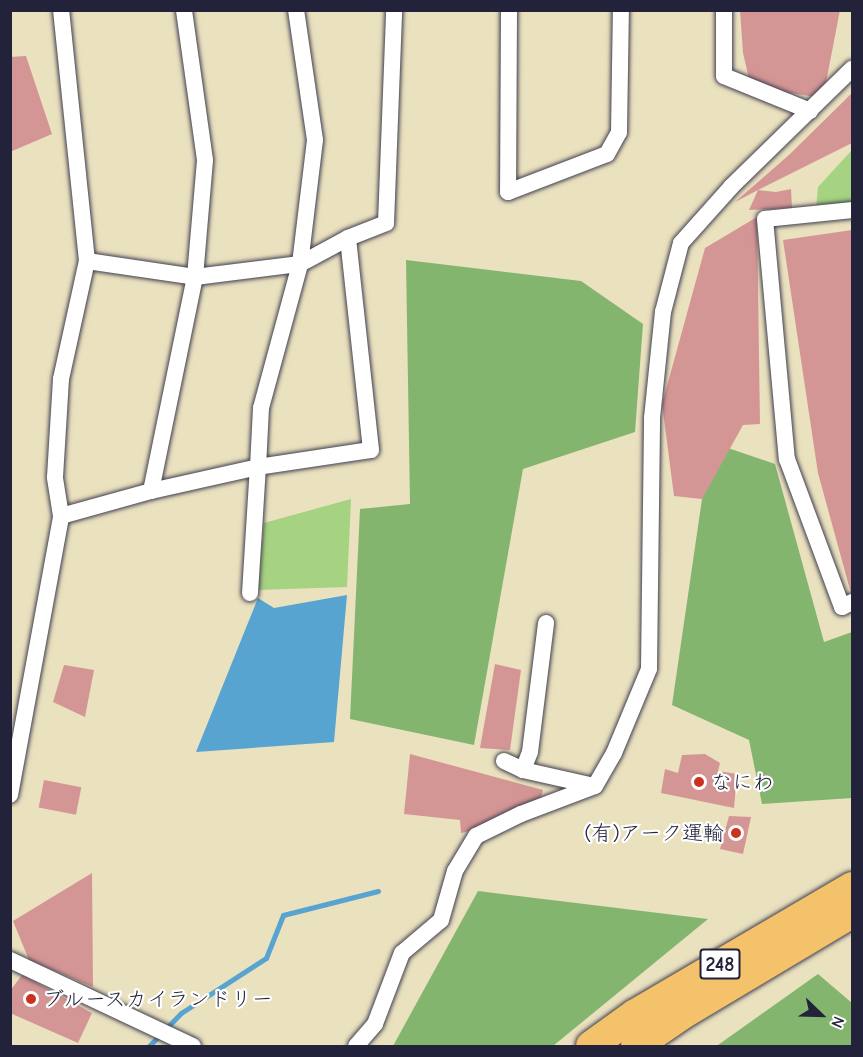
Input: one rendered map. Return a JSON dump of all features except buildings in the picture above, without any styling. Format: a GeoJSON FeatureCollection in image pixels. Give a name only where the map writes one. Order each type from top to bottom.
{"type":"FeatureCollection","features":[{"type":"Feature","properties":{"kind":"highway","name":"248"},"geometry":{"type":"LineString","coordinates":[[591,1047],[634,1015],[852,887]]}},
{"type":"Feature","properties":{"kind":"highway","name":"248"},"geometry":{"type":"LineString","coordinates":[[636,1047],[683,1014],[852,913]]}},
{"type":"Feature","properties":{"kind":"street"},"geometry":{"type":"LineString","coordinates":[[10,795],[61,516],[55,477],[61,379],[87,261],[61,10]]}},
{"type":"Feature","properties":{"kind":"street"},"geometry":{"type":"LineString","coordinates":[[151,491],[195,277],[205,160],[184,10]]}},
{"type":"Feature","properties":{"kind":"street"},"geometry":{"type":"LineString","coordinates":[[250,593],[261,408],[300,264],[315,140],[296,10]]}},
{"type":"Feature","properties":{"kind":"street"},"geometry":{"type":"LineString","coordinates":[[87,261],[195,277],[300,264],[348,238],[386,224],[394,10]]}},
{"type":"Feature","properties":{"kind":"street"},"geometry":{"type":"LineString","coordinates":[[509,10],[508,192],[607,154],[619,132],[621,10]]}},
{"type":"Feature","properties":{"kind":"street"},"geometry":{"type":"LineString","coordinates":[[724,10],[724,76],[810,111]]}},
{"type":"Feature","properties":{"kind":"street"},"geometry":{"type":"LineString","coordinates":[[356,1047],[375,1024],[402,953],[441,920],[455,871],[476,836],[521,814],[595,786],[627,728],[650,669],[652,418],[663,312],[681,243],[732,186],[852,69]]}},
{"type":"Feature","properties":{"kind":"street"},"geometry":{"type":"LineString","coordinates":[[852,210],[765,219],[787,459],[842,607],[852,602]]}},
{"type":"Feature","properties":{"kind":"street"},"geometry":{"type":"LineString","coordinates":[[61,516],[151,491],[258,467],[370,450],[348,238]]}},
{"type":"Feature","properties":{"kind":"street"},"geometry":{"type":"LineString","coordinates":[[523,770],[530,752],[546,623]]}},
{"type":"Feature","properties":{"kind":"street"},"geometry":{"type":"LineString","coordinates":[[504,761],[523,770],[595,786]]}},
{"type":"Feature","properties":{"kind":"street"},"geometry":{"type":"LineString","coordinates":[[10,960],[193,1047]]}},
{"type":"Feature","properties":{"kind":"green space"},"geometry":{"type":"Polygon","coordinates":[[[852,150],[852,206],[816,210],[818,187],[852,150]]]}},
{"type":"Feature","properties":{"kind":"green space"},"geometry":{"type":"Polygon","coordinates":[[[406,260],[581,281],[643,324],[635,432],[523,469],[474,745],[350,719],[360,509],[410,504],[406,260]]]}},
{"type":"Feature","properties":{"kind":"green space"},"geometry":{"type":"Polygon","coordinates":[[[722,446],[775,464],[824,642],[852,632],[852,798],[762,804],[749,740],[672,705],[702,499],[722,446]]]}},
{"type":"Feature","properties":{"kind":"green space"},"geometry":{"type":"Polygon","coordinates":[[[351,499],[347,587],[258,590],[264,523],[351,499]]]}},
{"type":"Feature","properties":{"kind":"green space"},"geometry":{"type":"Polygon","coordinates":[[[478,891],[708,919],[553,1046],[393,1046],[478,891]]]}},
{"type":"Feature","properties":{"kind":"green space"},"geometry":{"type":"Polygon","coordinates":[[[818,974],[852,1003],[852,1046],[718,1045],[818,974]]]}},
{"type":"Feature","properties":{"kind":"water"},"geometry":{"type":"Polygon","coordinates":[[[347,595],[334,742],[196,752],[258,598],[274,608],[347,595]]]}},
{"type":"Feature","properties":{"kind":"waterway"},"geometry":{"type":"LineString","coordinates":[[149,1046],[181,1013],[266,958],[283,915],[378,891]]}},
{"type":"Feature","properties":{"kind":"place","name":"なにわ"},"geometry":{"type":"Point","coordinates":[699,782]}},
{"type":"Feature","properties":{"kind":"place","name":"(有)アーク運輸"},"geometry":{"type":"Point","coordinates":[736,833]}},
{"type":"Feature","properties":{"kind":"place","name":"ブルースカイランドリー"},"geometry":{"type":"Point","coordinates":[31,999]}}]}
